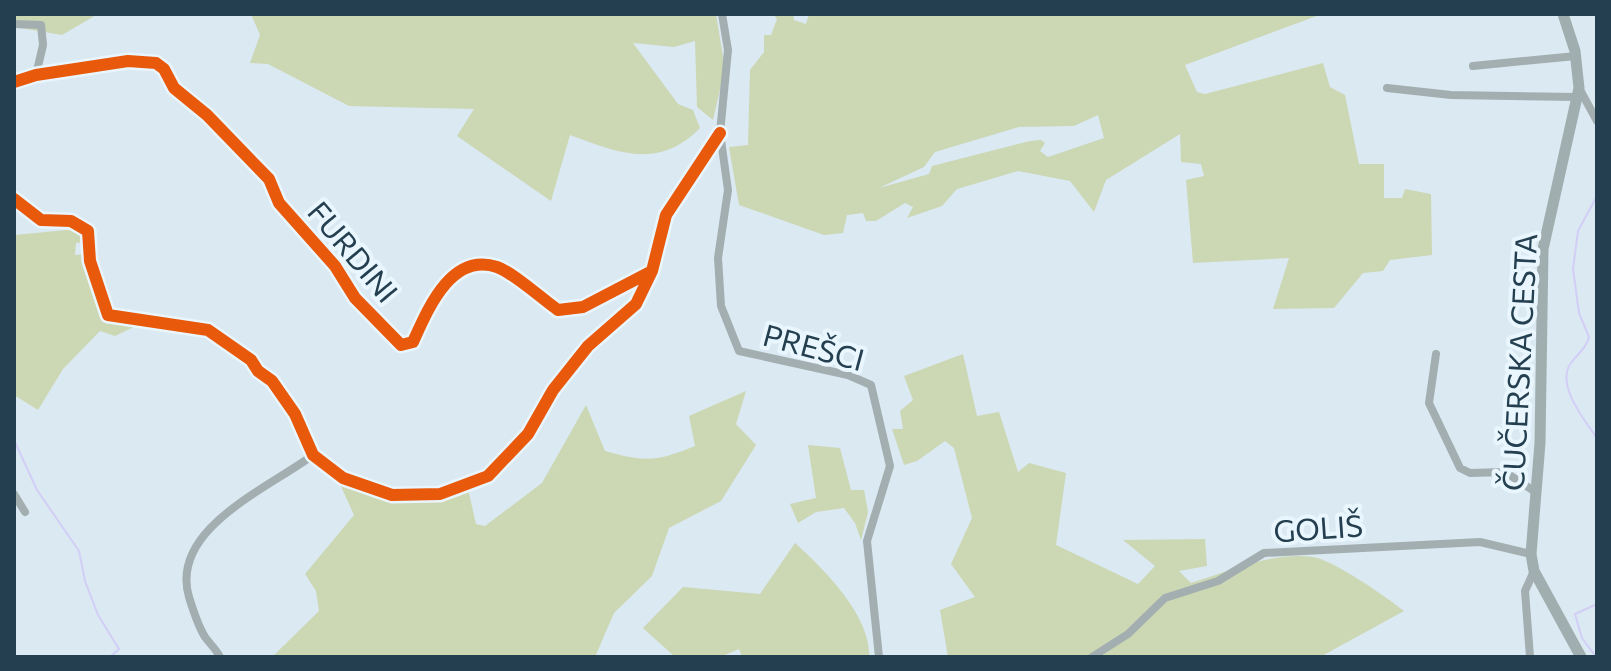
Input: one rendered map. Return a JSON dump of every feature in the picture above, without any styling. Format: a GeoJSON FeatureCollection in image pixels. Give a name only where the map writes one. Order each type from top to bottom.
{"type":"FeatureCollection","features":[{"type":"Feature","properties":{"kind":"street"},"geometry":{"type":"LineString","coordinates":[[14,199],[41,220],[71,221],[88,231],[90,261],[108,315],[208,330],[251,360],[258,371],[272,381],[295,414],[313,455],[343,478],[392,495],[440,494],[488,476],[528,434],[553,390],[588,346],[636,304],[652,271],[666,215],[720,133],[728,50],[722,14]]}},
{"type":"Feature","properties":{"kind":"street","name":"ČUČERSKA CESTA"},"geometry":{"type":"LineString","coordinates":[[1563,14],[1576,56],[1578,97],[1543,249],[1537,493],[1531,554],[1534,571],[1581,657]]}},
{"type":"Feature","properties":{"kind":"street"},"geometry":{"type":"LineString","coordinates":[[14,24],[41,25],[43,45],[36,75]]}},
{"type":"Feature","properties":{"kind":"street"},"geometry":{"type":"LineString","coordinates":[[1473,66],[1576,56]]}},
{"type":"Feature","properties":{"kind":"street","name":"FURDINI"},"geometry":{"type":"LineString","coordinates":[[14,82],[36,75],[128,61],[156,63],[164,69],[174,88],[207,115],[269,179],[279,203],[335,266],[355,298],[401,345],[413,342],[434,298],[452,277],[478,264],[500,268],[558,310],[583,307],[652,271]]}},
{"type":"Feature","properties":{"kind":"street"},"geometry":{"type":"LineString","coordinates":[[1387,88],[1451,95],[1578,97],[1591,105],[1597,121]]}},
{"type":"Feature","properties":{"kind":"street"},"geometry":{"type":"LineString","coordinates":[[1578,97],[1591,105]]}},
{"type":"Feature","properties":{"kind":"street","name":"PREŠCI"},"geometry":{"type":"LineString","coordinates":[[720,133],[728,190],[718,258],[721,306],[739,351],[848,375],[871,385],[890,466],[867,541],[879,657]]}},
{"type":"Feature","properties":{"kind":"street"},"geometry":{"type":"LineString","coordinates":[[1436,354],[1429,403],[1460,468],[1470,473],[1505,472],[1537,493]]}},
{"type":"Feature","properties":{"kind":"street"},"geometry":{"type":"LineString","coordinates":[[220,657],[204,636],[189,595],[186,574],[191,553],[203,536],[241,502],[280,480],[313,455]]}},
{"type":"Feature","properties":{"kind":"street"},"geometry":{"type":"LineString","coordinates":[[14,494],[25,512]]}},
{"type":"Feature","properties":{"kind":"street","name":"GOLIŠ"},"geometry":{"type":"LineString","coordinates":[[1092,657],[1128,634],[1165,598],[1218,581],[1264,553],[1480,542],[1531,554]]}},
{"type":"Feature","properties":{"kind":"street"},"geometry":{"type":"LineString","coordinates":[[1530,657],[1525,591],[1534,571]]}},
{"type":"Feature","properties":{"kind":"green space"},"geometry":{"type":"Polygon","coordinates":[[[14,14],[98,14],[62,35],[14,27],[14,14]]]}},
{"type":"Feature","properties":{"kind":"green space"},"geometry":{"type":"Polygon","coordinates":[[[251,14],[716,14],[725,68],[713,120],[697,107],[695,41],[674,47],[633,43],[678,104],[693,110],[700,128],[669,149],[638,154],[621,152],[570,135],[551,201],[457,136],[474,109],[349,106],[268,64],[250,63],[260,35],[251,14]]]}},
{"type":"Feature","properties":{"kind":"green space"},"geometry":{"type":"Polygon","coordinates":[[[773,14],[793,14],[794,20],[806,24],[809,14],[1322,14],[1185,65],[1197,92],[1205,94],[1323,63],[1330,87],[1345,95],[1359,164],[1384,164],[1384,198],[1402,198],[1405,189],[1431,194],[1432,255],[1390,260],[1383,271],[1363,273],[1334,308],[1273,309],[1289,258],[1193,263],[1186,180],[1204,176],[1201,164],[1181,162],[1180,134],[1106,180],[1094,212],[1070,181],[1018,171],[957,189],[942,206],[907,218],[913,207],[905,203],[876,221],[866,221],[863,213],[847,215],[843,233],[824,235],[739,205],[729,147],[748,145],[750,70],[764,52],[764,35],[771,35],[777,19],[773,14]],[[1098,115],[1074,126],[1019,127],[935,152],[924,167],[879,188],[929,174],[932,166],[1030,141],[1041,140],[1045,143],[1040,151],[1048,157],[1104,138],[1098,115]]]}},
{"type":"Feature","properties":{"kind":"green space"},"geometry":{"type":"Polygon","coordinates":[[[67,230],[85,232],[86,242],[76,243],[75,255],[86,254],[107,317],[140,324],[115,336],[100,331],[63,369],[38,410],[14,395],[14,235],[67,230]]]}},
{"type":"Feature","properties":{"kind":"green space"},"geometry":{"type":"Polygon","coordinates":[[[963,354],[977,416],[999,412],[1018,472],[1029,463],[1066,473],[1056,545],[1138,584],[1155,566],[1123,540],[1205,539],[1207,566],[1179,571],[1191,583],[1267,560],[1313,557],[1373,588],[1404,611],[1320,657],[948,657],[940,610],[975,597],[951,564],[972,518],[954,448],[945,441],[917,461],[904,465],[892,429],[903,429],[900,411],[913,400],[904,376],[963,354]]]}},
{"type":"Feature","properties":{"kind":"green space"},"geometry":{"type":"Polygon","coordinates":[[[746,391],[736,424],[756,445],[721,501],[669,528],[652,576],[614,613],[595,657],[272,657],[319,611],[316,591],[305,574],[354,515],[340,484],[404,500],[432,498],[468,489],[476,524],[485,526],[542,483],[586,405],[605,451],[650,459],[695,446],[689,416],[746,391]]]}},
{"type":"Feature","properties":{"kind":"green space"},"geometry":{"type":"Polygon","coordinates":[[[808,445],[840,448],[851,490],[864,490],[868,512],[861,540],[855,523],[844,508],[816,512],[798,523],[790,504],[816,498],[808,445]]]}},
{"type":"Feature","properties":{"kind":"green space"},"geometry":{"type":"Polygon","coordinates":[[[795,543],[844,594],[863,626],[869,657],[742,657],[739,649],[720,657],[675,657],[643,628],[683,587],[760,594],[795,543]]]}},
{"type":"Feature","properties":{"kind":"waterway"},"geometry":{"type":"LineString","coordinates":[[1597,196],[1578,231],[1573,269],[1579,313],[1589,337],[1567,372],[1569,391],[1597,438]]}},
{"type":"Feature","properties":{"kind":"waterway"},"geometry":{"type":"LineString","coordinates":[[14,440],[37,490],[79,551],[85,581],[98,615],[119,649],[110,657]]}},
{"type":"Feature","properties":{"kind":"waterway"},"geometry":{"type":"LineString","coordinates":[[1596,657],[1582,638],[1575,614],[1597,604]]}},
{"type":"Feature","properties":{"kind":"cycle path"},"geometry":{"type":"LineString","coordinates":[[14,82],[36,75],[128,61],[156,63],[164,69],[174,88],[207,115],[269,179],[279,203],[335,266],[355,298],[401,345],[413,342],[443,286],[467,268],[481,265],[504,270],[558,310],[583,307],[652,271]]}},
{"type":"Feature","properties":{"kind":"cycle path"},"geometry":{"type":"LineString","coordinates":[[14,199],[41,220],[71,221],[88,231],[90,261],[108,315],[208,330],[251,360],[258,371],[272,381],[295,414],[313,455],[343,478],[392,495],[440,494],[488,476],[528,434],[553,390],[588,346],[636,304],[652,271],[666,215],[720,133]]}}]}
